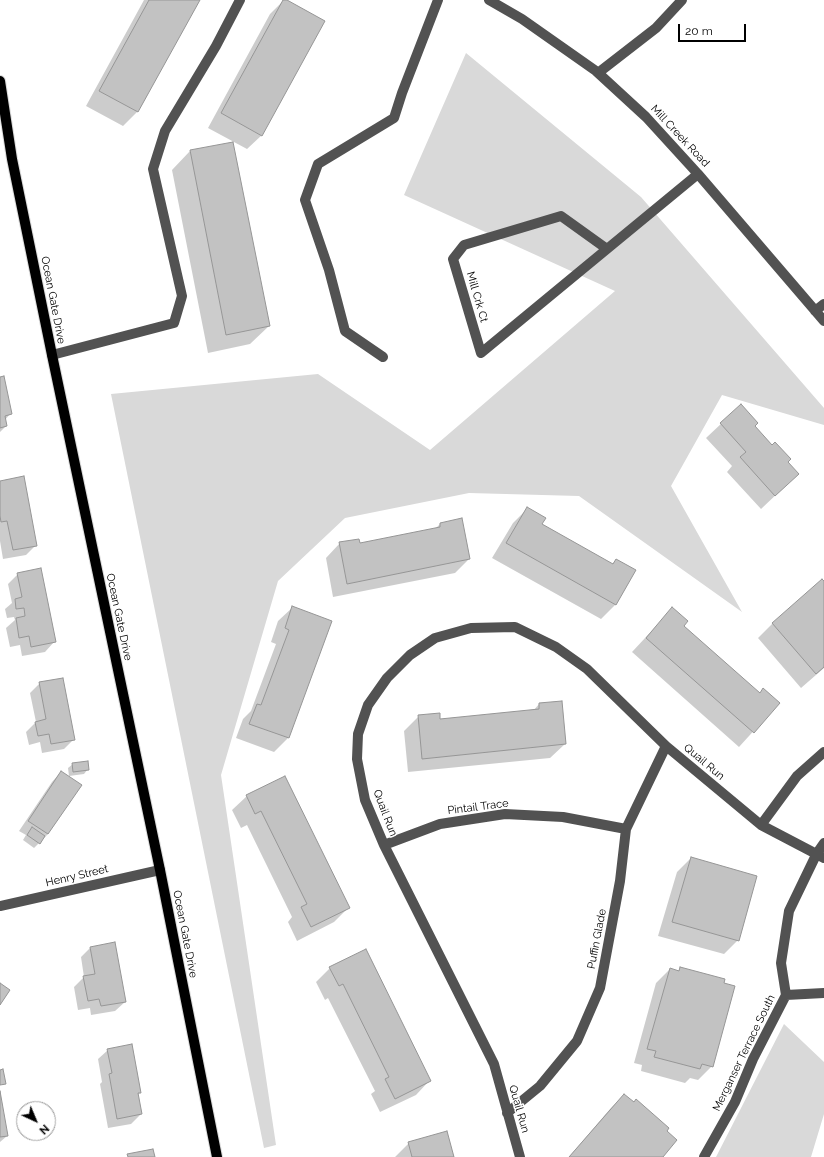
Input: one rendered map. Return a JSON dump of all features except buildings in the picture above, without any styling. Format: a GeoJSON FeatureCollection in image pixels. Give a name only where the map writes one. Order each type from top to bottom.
{"type":"FeatureCollection","features":[{"type":"Feature","properties":{"kind":"main road","name":"Ocean Gate Drive"},"geometry":{"type":"LineString","coordinates":[[0,81],[12,159],[160,870],[217,1157]]}},
{"type":"Feature","properties":{"kind":"street"},"geometry":{"type":"LineString","coordinates":[[52,356],[174,323],[182,296],[153,169],[165,131],[216,46],[240,0]]}},
{"type":"Feature","properties":{"kind":"street"},"geometry":{"type":"LineString","coordinates":[[383,357],[345,331],[329,270],[305,200],[318,164],[394,118],[402,93],[438,0]]}},
{"type":"Feature","properties":{"kind":"street","name":"Mill Creek Road"},"geometry":{"type":"LineString","coordinates":[[489,0],[522,19],[598,73],[646,117],[698,174],[824,321]]}},
{"type":"Feature","properties":{"kind":"street"},"geometry":{"type":"LineString","coordinates":[[598,73],[656,28],[682,0]]}},
{"type":"Feature","properties":{"kind":"street","name":"Mill Crk Ct"},"geometry":{"type":"LineString","coordinates":[[607,249],[561,216],[464,245],[453,259],[481,354],[698,174]]}},
{"type":"Feature","properties":{"kind":"street"},"geometry":{"type":"LineString","coordinates":[[816,311],[824,304]]}},
{"type":"Feature","properties":{"kind":"street","name":"Quail Run"},"geometry":{"type":"LineString","coordinates":[[520,1157],[494,1064],[384,845],[365,800],[357,759],[358,734],[368,705],[387,678],[410,655],[435,638],[471,628],[515,627],[556,647],[587,669],[666,746],[761,825],[820,856]]}},
{"type":"Feature","properties":{"kind":"street","name":"Puffin Glade"},"geometry":{"type":"LineString","coordinates":[[507,1113],[540,1086],[577,1041],[600,988],[620,881],[626,829],[666,746]]}},
{"type":"Feature","properties":{"kind":"street"},"geometry":{"type":"LineString","coordinates":[[761,825],[797,776],[824,752]]}},
{"type":"Feature","properties":{"kind":"street","name":"Pintail Trace"},"geometry":{"type":"LineString","coordinates":[[384,845],[440,824],[505,814],[563,817],[626,829]]}},
{"type":"Feature","properties":{"kind":"street","name":"Merganser Terrace South"},"geometry":{"type":"LineString","coordinates":[[704,1157],[735,1102],[753,1058],[786,995],[781,963],[789,911],[820,856],[824,843]]}},
{"type":"Feature","properties":{"kind":"street","name":"Henry Street"},"geometry":{"type":"LineString","coordinates":[[0,906],[160,870]]}},
{"type":"Feature","properties":{"kind":"street"},"geometry":{"type":"LineString","coordinates":[[786,995],[824,993]]}},
{"type":"Feature","properties":{"kind":"shaded area"},"geometry":{"type":"Polygon","coordinates":[[[466,53],[641,197],[824,408],[824,425],[722,395],[671,486],[742,612],[579,496],[469,493],[345,518],[278,581],[221,775],[276,1145],[264,1148],[111,394],[318,374],[430,450],[615,291],[404,195],[466,53]]]}},
{"type":"Feature","properties":{"kind":"shaded area"},"geometry":{"type":"Polygon","coordinates":[[[784,1024],[824,1062],[824,1114],[811,1157],[716,1157],[784,1024]]]}}]}
